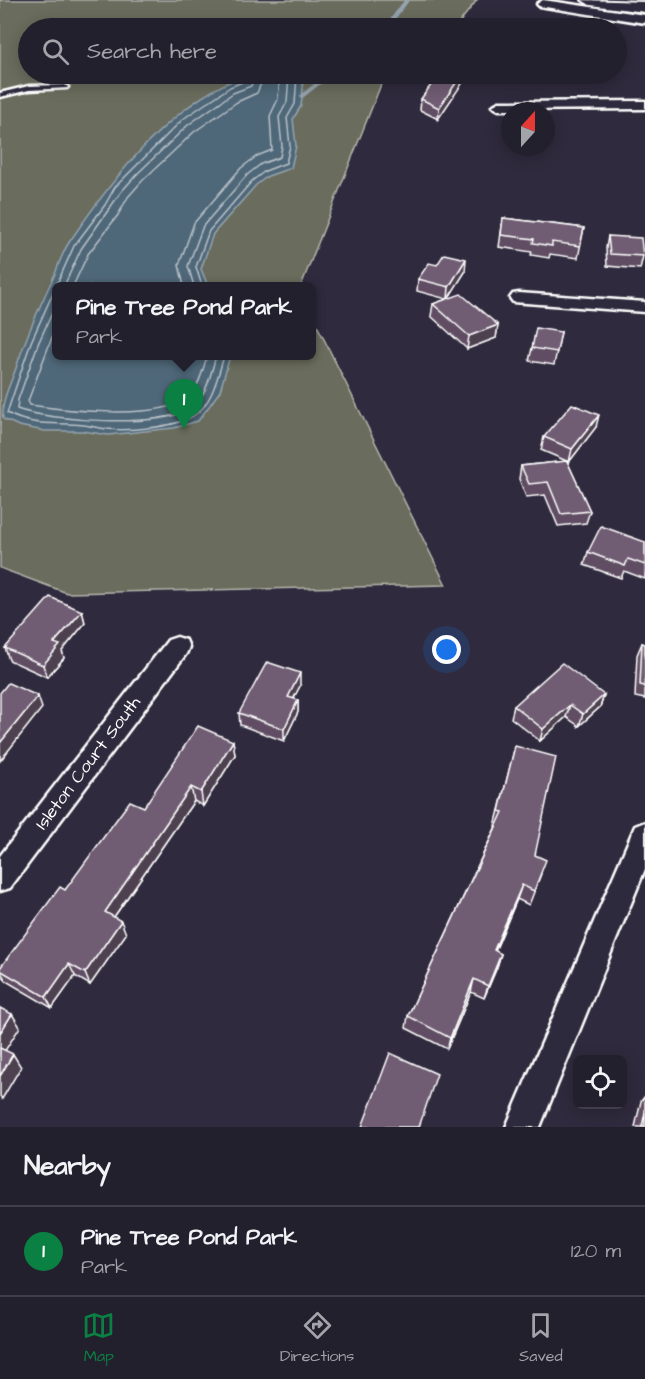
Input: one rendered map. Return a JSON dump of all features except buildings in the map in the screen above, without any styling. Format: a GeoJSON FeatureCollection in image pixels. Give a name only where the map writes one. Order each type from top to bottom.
{"type":"FeatureCollection","features":[{"type":"Feature","properties":{"kind":"main road"},"geometry":{"type":"LineString","coordinates":[[590,0],[645,8]]}},
{"type":"Feature","properties":{"kind":"street"},"geometry":{"type":"LineString","coordinates":[[543,4],[645,19]]}},
{"type":"Feature","properties":{"kind":"street"},"geometry":{"type":"LineString","coordinates":[[499,106],[645,105]]}},
{"type":"Feature","properties":{"kind":"street"},"geometry":{"type":"LineString","coordinates":[[519,298],[645,307]]}},
{"type":"Feature","properties":{"kind":"street","name":"Isleton Court South"},"geometry":{"type":"LineString","coordinates":[[0,878],[177,647]]}},
{"type":"Feature","properties":{"kind":"street"},"geometry":{"type":"LineString","coordinates":[[523,1127],[645,835]]}},
{"type":"Feature","properties":{"kind":"lane"},"geometry":{"type":"LineString","coordinates":[[0,95],[29,88],[65,87]]}},
{"type":"Feature","properties":{"kind":"green space"},"geometry":{"type":"Polygon","coordinates":[[[0,0],[477,0],[463,18],[18,18],[18,84],[381,84],[303,282],[52,282],[52,360],[316,360],[316,323],[446,585],[67,593],[0,568],[0,0]]]}},
{"type":"Feature","properties":{"kind":"water"},"geometry":{"type":"Polygon","coordinates":[[[303,84],[303,87],[301,106],[293,119],[296,146],[291,168],[268,176],[256,185],[213,234],[201,269],[206,282],[52,282],[52,360],[229,360],[220,391],[198,421],[174,428],[108,435],[83,431],[45,431],[19,426],[3,419],[5,397],[30,329],[70,241],[106,192],[148,142],[171,120],[222,85],[303,84]]]}},
{"type":"Feature","properties":{"kind":"waterway"},"geometry":{"type":"LineString","coordinates":[[394,18],[407,0]]}},
{"type":"Feature","properties":{"kind":"waterway"},"geometry":{"type":"LineString","coordinates":[[302,96],[317,84]]}},
{"type":"Feature","properties":{"kind":"place","name":"Pine Tree Pond Park"},"geometry":{"type":"Point","coordinates":[184,429]}}]}
